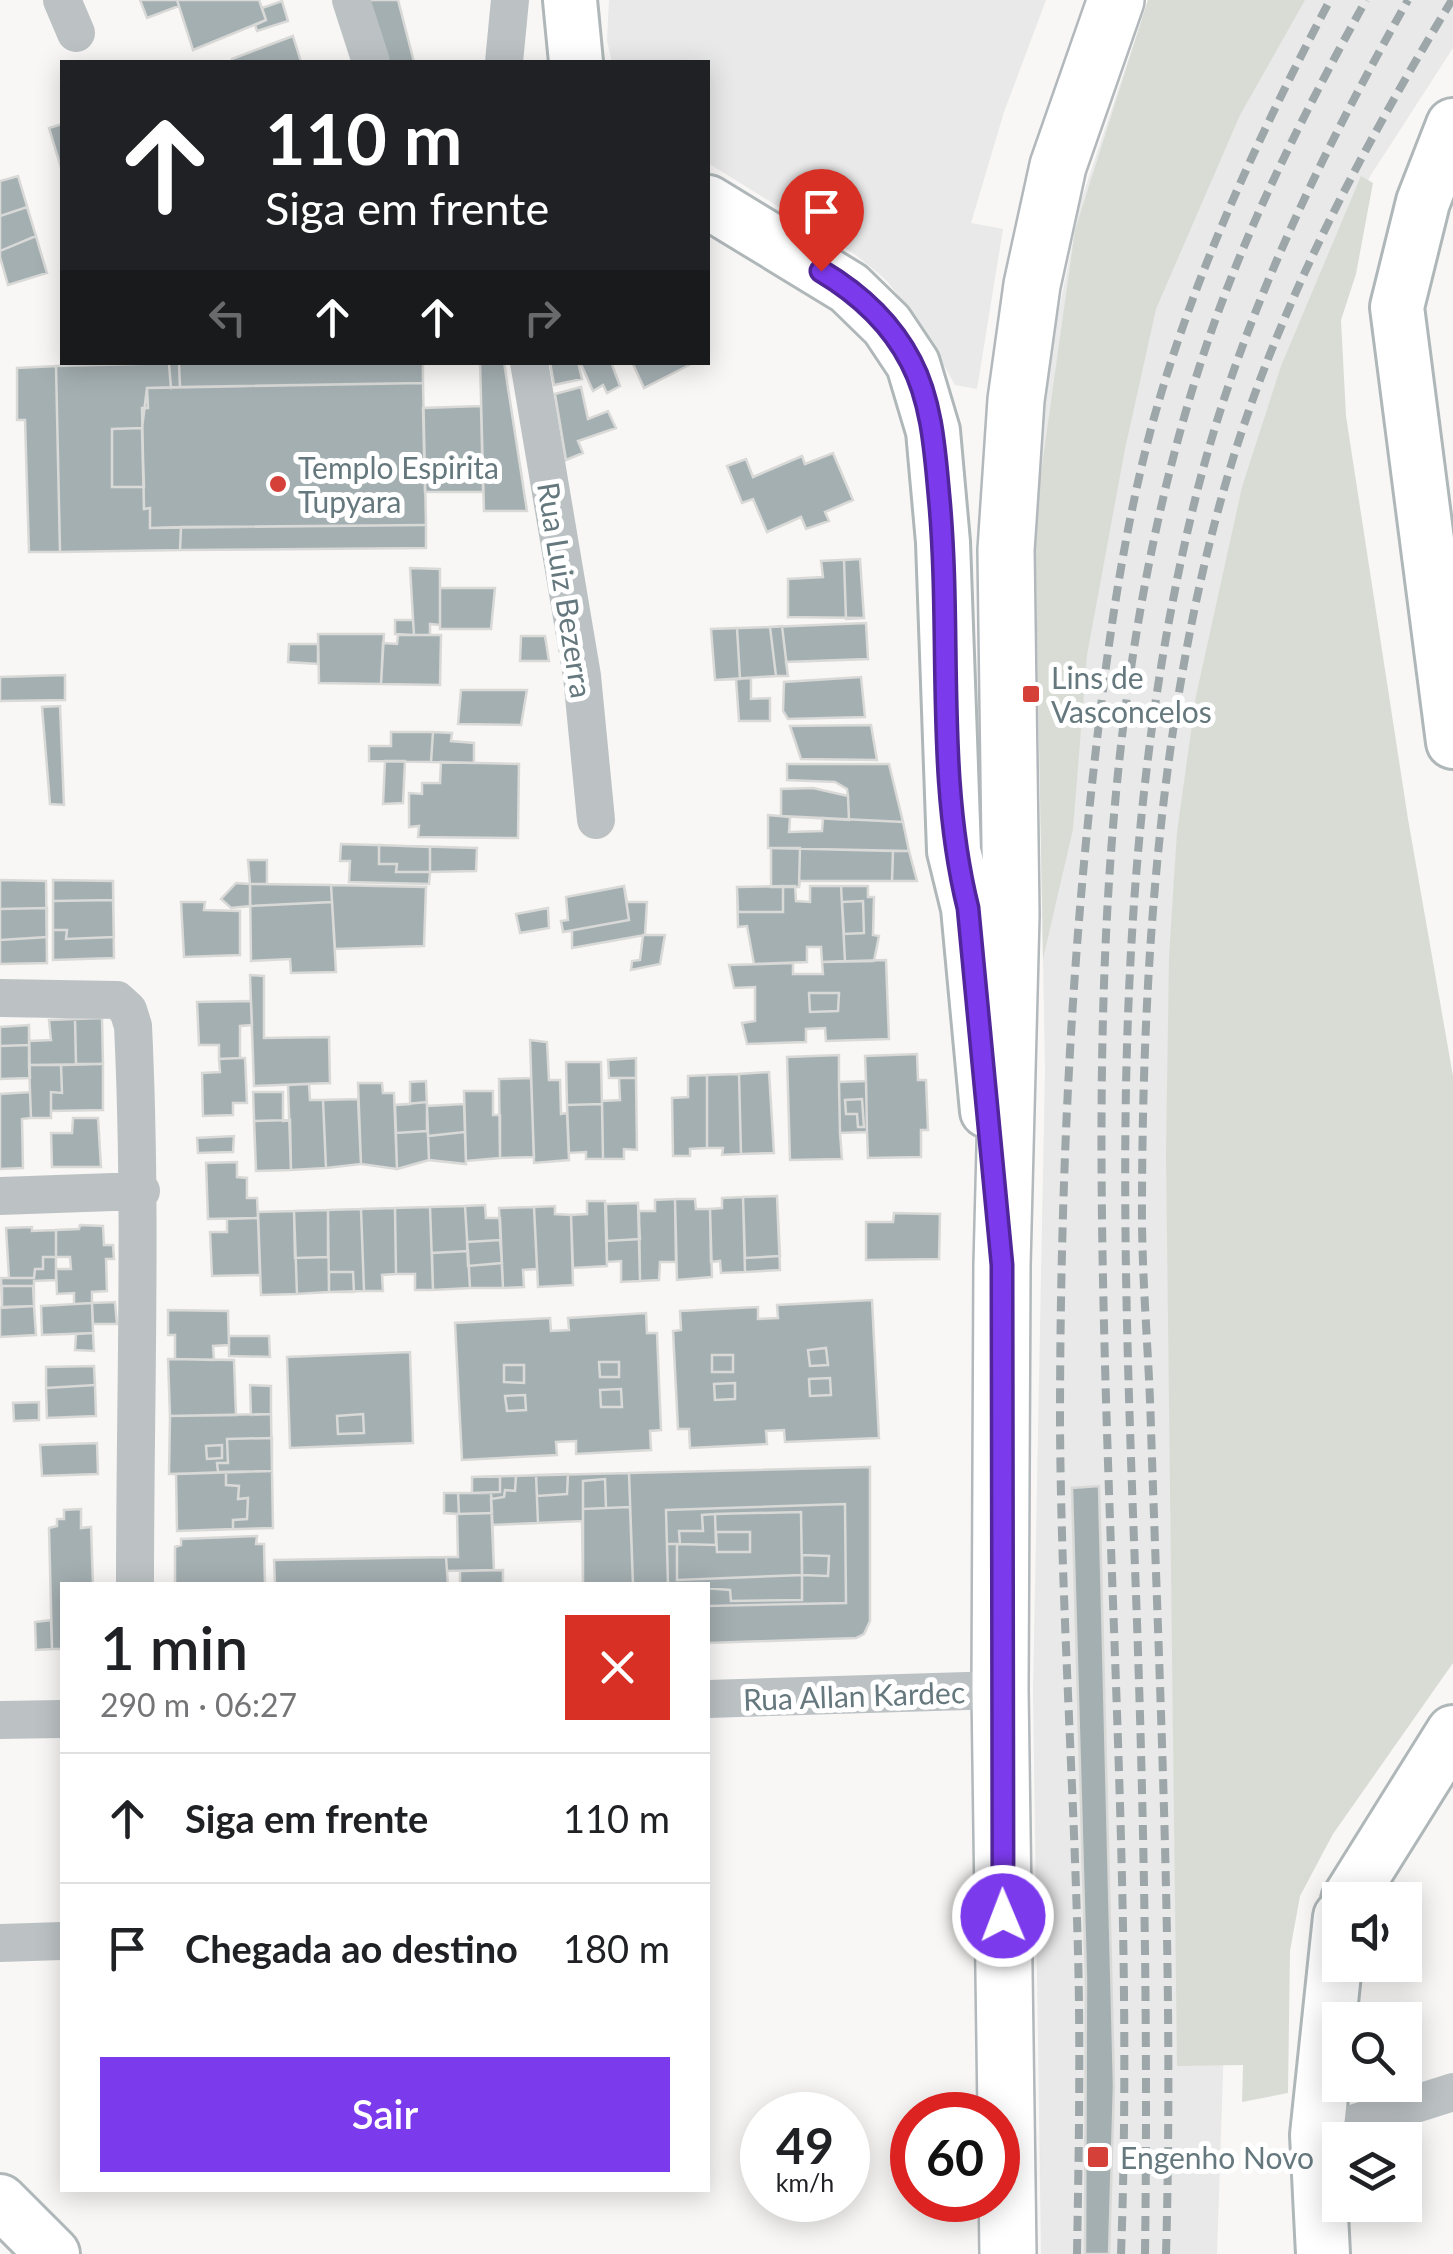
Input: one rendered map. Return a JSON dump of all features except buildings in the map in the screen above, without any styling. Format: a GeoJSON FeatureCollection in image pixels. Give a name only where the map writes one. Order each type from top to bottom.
{"type":"FeatureCollection","features":[{"type":"Feature","properties":{"kind":"main road"},"geometry":{"type":"LineString","coordinates":[[570,0],[576,60]]}},
{"type":"Feature","properties":{"kind":"main road"},"geometry":{"type":"LineString","coordinates":[[1008,2254],[1000,1690],[1002,1265],[1011,915],[1006,550],[1016,400],[1032,284],[1058,166],[1116,0]]}},
{"type":"Feature","properties":{"kind":"main road"},"geometry":{"type":"LineString","coordinates":[[1453,124],[1418,217],[1396,307],[1453,742]]}},
{"type":"Feature","properties":{"kind":"main road"},"geometry":{"type":"LineString","coordinates":[[710,203],[850,288],[888,325],[912,364],[932,430],[943,542],[954,851],[968,908],[1002,1265]]}},
{"type":"Feature","properties":{"kind":"main road"},"geometry":{"type":"LineString","coordinates":[[1359,1882],[1453,1732]]}},
{"type":"Feature","properties":{"kind":"main road"},"geometry":{"type":"LineString","coordinates":[[1323,2254],[1317,2136],[1333,1982]]}},
{"type":"Feature","properties":{"kind":"main road"},"geometry":{"type":"LineString","coordinates":[[0,2201],[53,2254]]}},
{"type":"Feature","properties":{"kind":"street"},"geometry":{"type":"LineString","coordinates":[[351,0],[370,60]]}},
{"type":"Feature","properties":{"kind":"street"},"geometry":{"type":"LineString","coordinates":[[504,60],[510,0]]}},
{"type":"Feature","properties":{"kind":"street","name":"Rua Luiz Bezerra"},"geometry":{"type":"LineString","coordinates":[[530,365],[582,676],[596,820]]}},
{"type":"Feature","properties":{"kind":"street"},"geometry":{"type":"LineString","coordinates":[[0,998],[117,1000],[128,1010],[134,1026],[141,1192],[135,1339],[135,1582]]}},
{"type":"Feature","properties":{"kind":"street"},"geometry":{"type":"LineString","coordinates":[[0,1196],[141,1192]]}},
{"type":"Feature","properties":{"kind":"street","name":"Rua Allan Kardec"},"geometry":{"type":"LineString","coordinates":[[710,1700],[1000,1690]]}},
{"type":"Feature","properties":{"kind":"street"},"geometry":{"type":"LineString","coordinates":[[0,1720],[60,1719]]}},
{"type":"Feature","properties":{"kind":"street"},"geometry":{"type":"LineString","coordinates":[[0,1943],[60,1941]]}},
{"type":"Feature","properties":{"kind":"street"},"geometry":{"type":"LineString","coordinates":[[1317,2136],[1453,2092]]}},
{"type":"Feature","properties":{"kind":"shaded area"},"geometry":{"type":"Polygon","coordinates":[[[609,0],[1046,0],[1004,112],[971,223],[1003,229],[977,389],[955,385],[920,323],[886,280],[856,255],[710,164],[710,60],[612,60],[607,41],[609,0]]]}},
{"type":"Feature","properties":{"kind":"shaded area"},"geometry":{"type":"Polygon","coordinates":[[[1148,0],[1453,0],[1453,48],[1369,178],[1284,453],[1259,983],[1217,2254],[1041,2254],[1033,1691],[1045,1070],[1035,526],[1049,359],[1081,201],[1148,0]]]}},
{"type":"Feature","properties":{"kind":"shaded area"},"geometry":{"type":"Polygon","coordinates":[[[1148,0],[1305,0],[1240,115],[1156,309],[1125,449],[1087,655],[1073,829],[1043,959],[1035,516],[1075,230],[1148,0]]]}},
{"type":"Feature","properties":{"kind":"shaded area"},"geometry":{"type":"Polygon","coordinates":[[[1361,176],[1373,183],[1356,274],[1341,320],[1346,416],[1408,819],[1453,1076],[1453,1663],[1333,1834],[1300,1896],[1290,1951],[1288,2093],[1242,2102],[1243,2065],[1177,2066],[1166,1155],[1169,957],[1177,832],[1196,696],[1242,487],[1281,366],[1361,176]]]}},
{"type":"Feature","properties":{"kind":"railway"},"geometry":{"type":"LineString","coordinates":[[1077,2254],[1078,1961],[1062,1547],[1060,1347],[1071,1041],[1094,763],[1130,521],[1168,370],[1229,208],[1330,0]]}},
{"type":"Feature","properties":{"kind":"railway"},"geometry":{"type":"LineString","coordinates":[[1121,2254],[1123,1920],[1105,1364],[1102,1113],[1110,861],[1122,736],[1140,612],[1165,489],[1199,368],[1233,273],[1274,180],[1366,0]]}},
{"type":"Feature","properties":{"kind":"railway"},"geometry":{"type":"LineString","coordinates":[[1145,2254],[1143,1842],[1125,1177],[1134,900],[1148,762],[1168,625],[1198,488],[1237,361],[1315,177],[1408,0]]}},
{"type":"Feature","properties":{"kind":"railway"},"geometry":{"type":"LineString","coordinates":[[1166,2254],[1165,1842],[1142,1225],[1143,1104],[1153,915],[1174,724],[1211,538],[1256,390],[1330,218],[1452,0]]}},
{"type":"Feature","properties":{"kind":"place","name":"Templo Espirita Tupyara"},"geometry":{"type":"Point","coordinates":[278,484]}},
{"type":"Feature","properties":{"kind":"place","name":"Lins de Vasconcelos"},"geometry":{"type":"Point","coordinates":[1031,694]}},
{"type":"Feature","properties":{"kind":"place","name":"Engenho Novo"},"geometry":{"type":"Point","coordinates":[1098,2157]}},
{"type":"Feature","properties":{"kind":"route"},"geometry":{"type":"LineString","coordinates":[[821,271],[850,288],[888,325],[912,364],[932,430],[943,542],[954,851],[968,908],[1002,1265],[1003,1916]]}}]}
